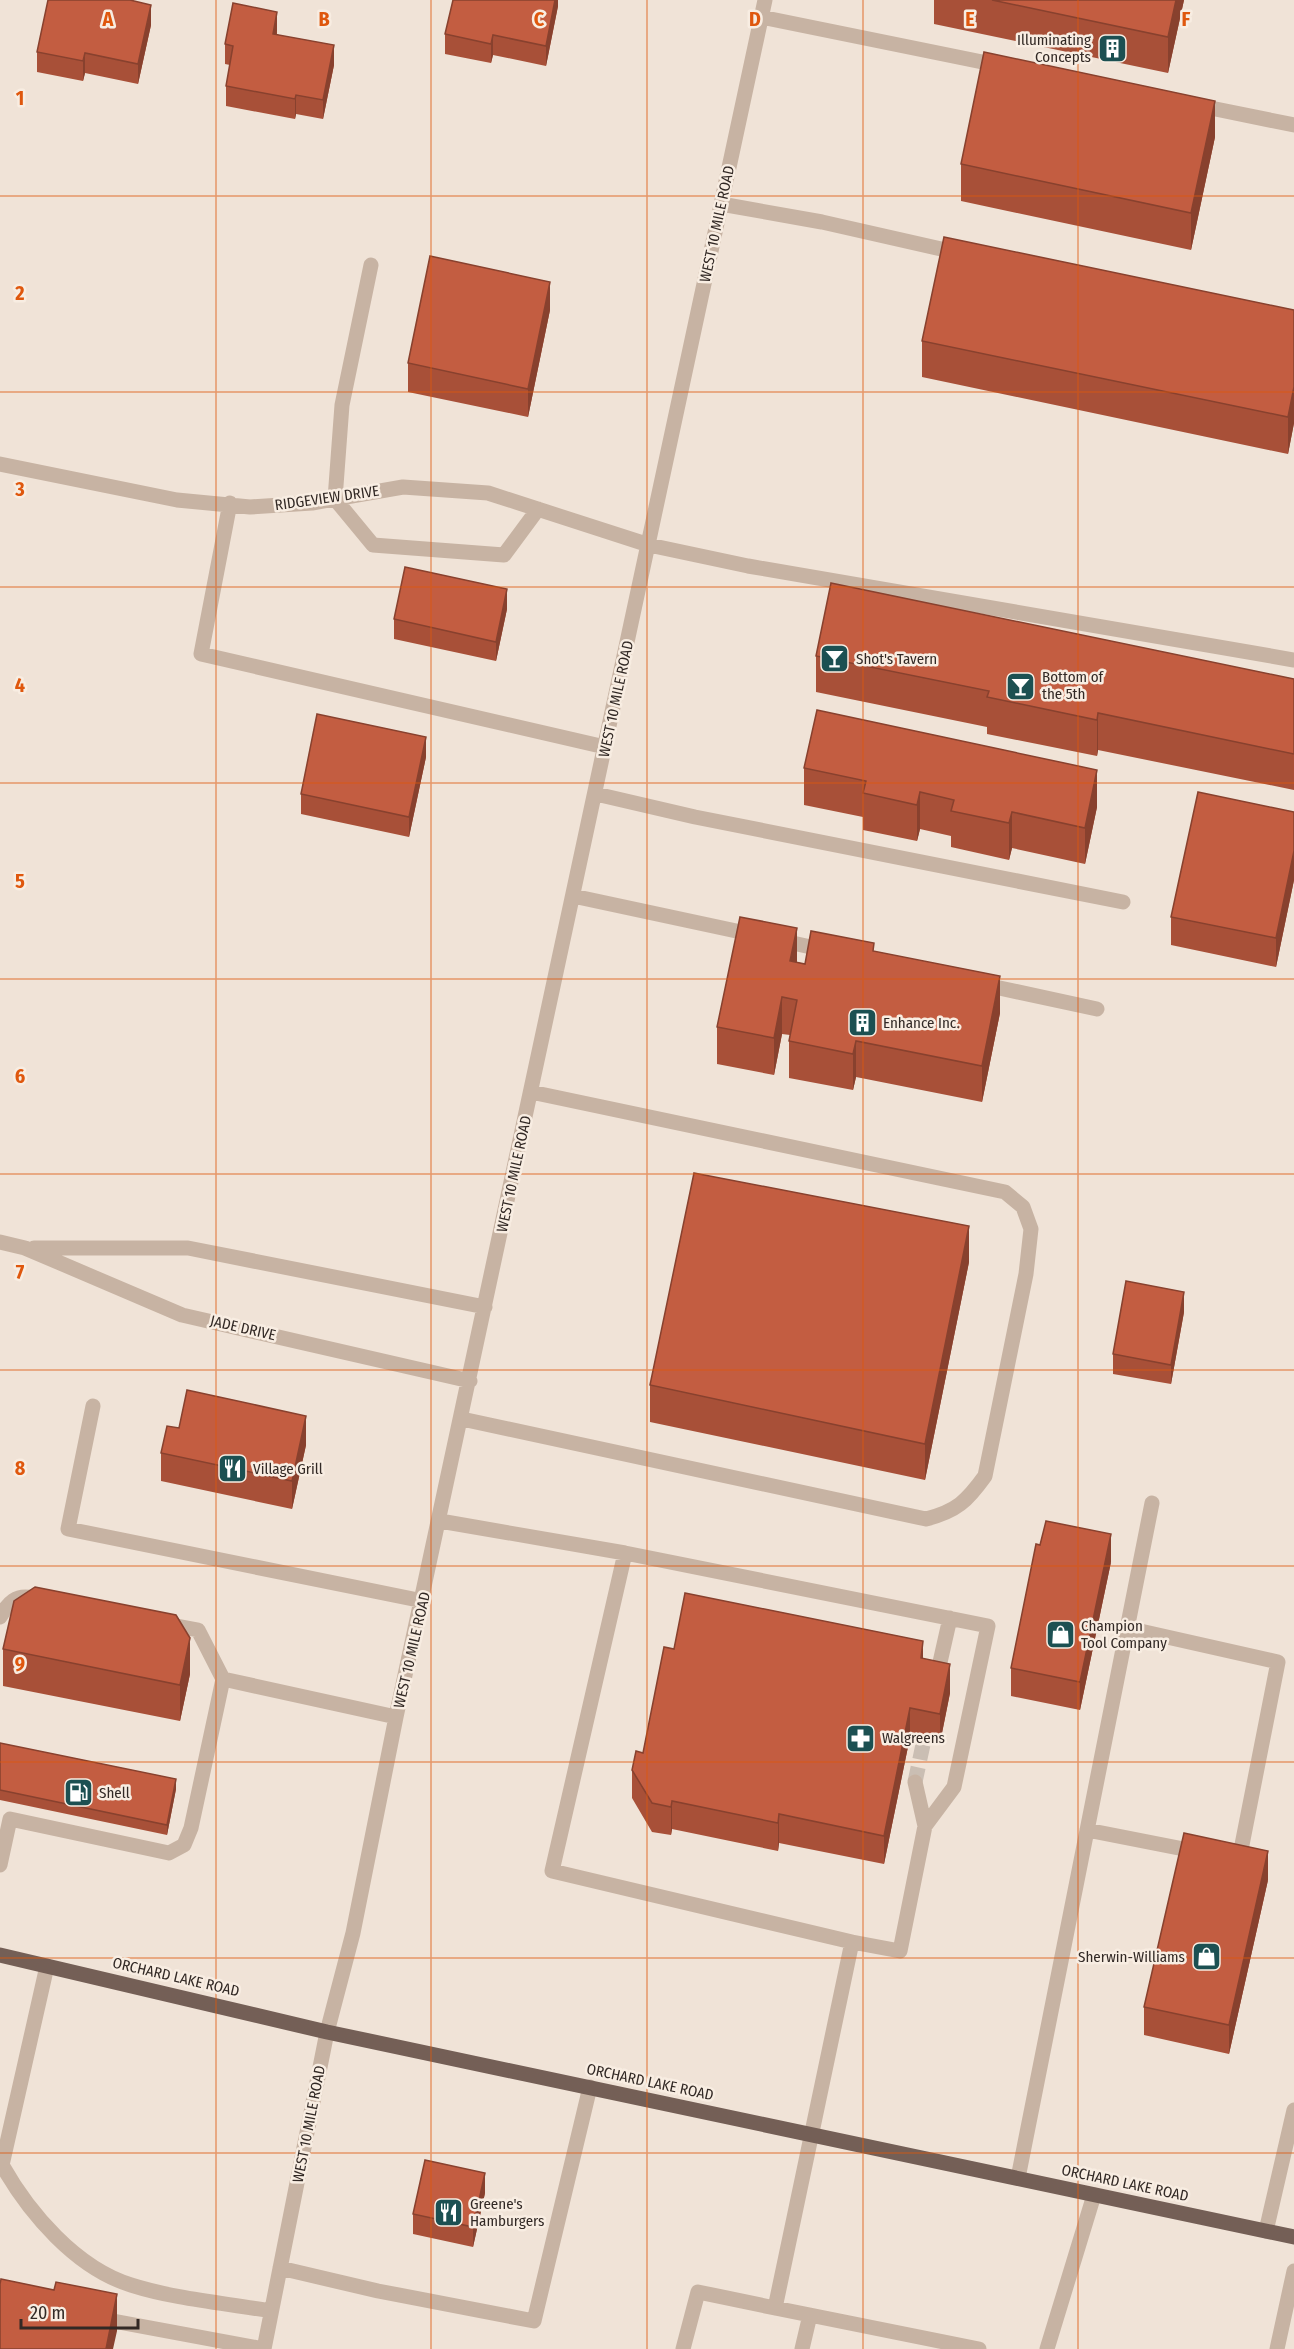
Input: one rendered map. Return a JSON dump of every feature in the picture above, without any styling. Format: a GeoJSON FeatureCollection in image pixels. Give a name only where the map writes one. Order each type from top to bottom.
{"type":"FeatureCollection","features":[{"type":"Feature","properties":{"kind":"main road","name":"ORCHARD LAKE ROAD"},"geometry":{"type":"LineString","coordinates":[[0,1955],[327,2032],[1294,2238]]}},
{"type":"Feature","properties":{"kind":"street","name":"WEST 10 MILE ROAD"},"geometry":{"type":"LineString","coordinates":[[264,2349],[327,2032],[353,1933],[396,1717],[423,1601],[765,0]]}},
{"type":"Feature","properties":{"kind":"street"},"geometry":{"type":"LineString","coordinates":[[761,17],[1013,68]]}},
{"type":"Feature","properties":{"kind":"street"},"geometry":{"type":"LineString","coordinates":[[1177,102],[1294,125]]}},
{"type":"Feature","properties":{"kind":"street"},"geometry":{"type":"LineString","coordinates":[[721,204],[822,222],[971,256]]}},
{"type":"Feature","properties":{"kind":"street"},"geometry":{"type":"LineString","coordinates":[[371,265],[342,405],[335,499],[373,545],[504,555],[538,509]]}},
{"type":"Feature","properties":{"kind":"street","name":"RIDGEVIEW DRIVE"},"geometry":{"type":"LineString","coordinates":[[0,464],[177,500],[230,503],[250,507],[335,499],[403,487],[488,493],[649,545],[748,566],[1294,660]]}},
{"type":"Feature","properties":{"kind":"street"},"geometry":{"type":"LineString","coordinates":[[230,503],[201,654],[605,747]]}},
{"type":"Feature","properties":{"kind":"street"},"geometry":{"type":"LineString","coordinates":[[596,794],[695,817],[1123,902]]}},
{"type":"Feature","properties":{"kind":"street"},"geometry":{"type":"LineString","coordinates":[[573,897],[845,955]]}},
{"type":"Feature","properties":{"kind":"street"},"geometry":{"type":"LineString","coordinates":[[971,982],[1097,1009]]}},
{"type":"Feature","properties":{"kind":"street"},"geometry":{"type":"LineString","coordinates":[[462,1419],[926,1519],[945,1514],[968,1500],[984,1476],[987,1465],[1026,1274],[1031,1229],[1023,1207],[1005,1192],[531,1092]]}},
{"type":"Feature","properties":{"kind":"street","name":"JADE DRIVE"},"geometry":{"type":"LineString","coordinates":[[0,1242],[25,1248],[182,1315],[470,1381]]}},
{"type":"Feature","properties":{"kind":"street","name":"JADE DRIVE"},"geometry":{"type":"LineString","coordinates":[[25,1248],[188,1248],[485,1307]]}},
{"type":"Feature","properties":{"kind":"street"},"geometry":{"type":"LineString","coordinates":[[93,1406],[68,1529],[423,1601]]}},
{"type":"Feature","properties":{"kind":"street"},"geometry":{"type":"LineString","coordinates":[[1018,2178],[1152,1503]]}},
{"type":"Feature","properties":{"kind":"street"},"geometry":{"type":"LineString","coordinates":[[440,1521],[625,1553],[988,1626],[954,1787],[925,1826]]}},
{"type":"Feature","properties":{"kind":"street"},"geometry":{"type":"LineString","coordinates":[[625,1553],[552,1871],[852,1942],[900,1951],[925,1826],[915,1782]]}},
{"type":"Feature","properties":{"kind":"street"},"geometry":{"type":"LineString","coordinates":[[0,1617],[8,1604],[24,1596],[48,1601]]}},
{"type":"Feature","properties":{"kind":"street"},"geometry":{"type":"LineString","coordinates":[[936,1680],[950,1618]]}},
{"type":"Feature","properties":{"kind":"street"},"geometry":{"type":"LineString","coordinates":[[0,1865],[5,1818],[170,1853],[184,1845],[191,1828],[223,1678],[198,1630],[152,1621]]}},
{"type":"Feature","properties":{"kind":"street"},"geometry":{"type":"LineString","coordinates":[[1087,1830],[1239,1860],[1278,1662],[1128,1628]]}},
{"type":"Feature","properties":{"kind":"street"},"geometry":{"type":"LineString","coordinates":[[223,1678],[396,1717]]}},
{"type":"Feature","properties":{"kind":"street"},"geometry":{"type":"LineString","coordinates":[[775,2308],[852,1942]]}},
{"type":"Feature","properties":{"kind":"street"},"geometry":{"type":"LineString","coordinates":[[47,1966],[8,2103],[2,2165],[17,2192],[49,2231],[103,2274],[131,2285],[271,2311]]}},
{"type":"Feature","properties":{"kind":"street"},"geometry":{"type":"LineString","coordinates":[[280,2268],[378,2291],[534,2321],[590,2087]]}},
{"type":"Feature","properties":{"kind":"street"},"geometry":{"type":"LineString","coordinates":[[1266,2231],[1294,2110]]}},
{"type":"Feature","properties":{"kind":"street"},"geometry":{"type":"LineString","coordinates":[[1047,2349],[1094,2195]]}},
{"type":"Feature","properties":{"kind":"street"},"geometry":{"type":"LineString","coordinates":[[1276,2349],[1294,2271]]}},
{"type":"Feature","properties":{"kind":"street"},"geometry":{"type":"LineString","coordinates":[[683,2349],[698,2292],[810,2315],[929,2344],[979,2349]]}},
{"type":"Feature","properties":{"kind":"street"},"geometry":{"type":"LineString","coordinates":[[82,2315],[264,2349]]}},
{"type":"Feature","properties":{"kind":"street"},"geometry":{"type":"LineString","coordinates":[[802,2349],[810,2315]]}},
{"type":"Feature","properties":{"kind":"building"},"geometry":{"type":"Polygon","coordinates":[[[48,0],[130,0],[151,5],[138,64],[85,53],[83,61],[37,52],[48,0]]]}},
{"type":"Feature","properties":{"kind":"building"},"geometry":{"type":"Polygon","coordinates":[[[453,0],[555,0],[546,46],[493,35],[491,44],[445,34],[453,0]]]}},
{"type":"Feature","properties":{"kind":"building"},"geometry":{"type":"Polygon","coordinates":[[[992,0],[1176,0],[1168,37],[992,0]]]}},
{"type":"Feature","properties":{"kind":"building"},"geometry":{"type":"Polygon","coordinates":[[[233,3],[277,12],[273,34],[334,45],[323,100],[296,95],[295,99],[226,86],[233,46],[225,44],[233,3]]]}},
{"type":"Feature","properties":{"kind":"building"},"geometry":{"type":"Polygon","coordinates":[[[984,52],[1215,101],[1191,213],[961,164],[984,52]]]}},
{"type":"Feature","properties":{"kind":"building"},"geometry":{"type":"Polygon","coordinates":[[[944,237],[1294,310],[1294,387],[1288,417],[922,341],[944,237]]]}},
{"type":"Feature","properties":{"kind":"building"},"geometry":{"type":"Polygon","coordinates":[[[430,256],[550,282],[528,389],[408,363],[430,256]]]}},
{"type":"Feature","properties":{"kind":"building"},"geometry":{"type":"Polygon","coordinates":[[[405,567],[507,589],[496,642],[394,619],[405,567]]]}},
{"type":"Feature","properties":{"kind":"building"},"geometry":{"type":"Polygon","coordinates":[[[831,583],[1294,679],[1294,754],[1098,713],[1097,720],[987,697],[989,691],[816,656],[831,583]]]}},
{"type":"Feature","properties":{"kind":"building"},"geometry":{"type":"Polygon","coordinates":[[[817,710],[1097,770],[1085,828],[1012,812],[1009,823],[951,811],[954,800],[920,792],[917,805],[863,793],[866,781],[804,768],[817,710]]]}},
{"type":"Feature","properties":{"kind":"building"},"geometry":{"type":"Polygon","coordinates":[[[317,714],[426,737],[409,817],[301,794],[317,714]]]}},
{"type":"Feature","properties":{"kind":"building"},"geometry":{"type":"Polygon","coordinates":[[[1198,792],[1294,812],[1294,851],[1276,938],[1171,917],[1198,792]]]}},
{"type":"Feature","properties":{"kind":"building","name":"Enhance Inc."},"geometry":{"type":"Polygon","coordinates":[[[740,917],[797,928],[790,961],[805,964],[811,931],[874,943],[873,951],[1000,976],[982,1066],[856,1041],[853,1054],[789,1041],[797,1000],[782,997],[774,1038],[717,1027],[740,917]]]}},
{"type":"Feature","properties":{"kind":"building"},"geometry":{"type":"Polygon","coordinates":[[[694,1173],[969,1226],[925,1444],[650,1385],[694,1173]]]}},
{"type":"Feature","properties":{"kind":"building"},"geometry":{"type":"Polygon","coordinates":[[[1126,1281],[1184,1292],[1171,1365],[1113,1354],[1126,1281]]]}},
{"type":"Feature","properties":{"kind":"building"},"geometry":{"type":"Polygon","coordinates":[[[187,1390],[306,1416],[292,1481],[161,1453],[167,1426],[179,1428],[187,1390]]]}},
{"type":"Feature","properties":{"kind":"building","name":"Champion Tool Company"},"geometry":{"type":"Polygon","coordinates":[[[1046,1521],[1111,1534],[1080,1682],[1011,1668],[1036,1544],[1040,1545],[1046,1521]]]}},
{"type":"Feature","properties":{"kind":"building"},"geometry":{"type":"Polygon","coordinates":[[[35,1587],[176,1615],[190,1638],[180,1685],[3,1649],[14,1601],[35,1587]]]}},
{"type":"Feature","properties":{"kind":"building","name":"Walgreens"},"geometry":{"type":"Polygon","coordinates":[[[685,1593],[923,1641],[921,1658],[950,1664],[940,1714],[910,1708],[884,1836],[779,1814],[778,1823],[672,1801],[671,1807],[652,1803],[632,1770],[636,1751],[643,1753],[664,1647],[674,1649],[685,1593]]]}},
{"type":"Feature","properties":{"kind":"building"},"geometry":{"type":"Polygon","coordinates":[[[0,1743],[176,1779],[167,1825],[0,1790],[0,1743]]]}},
{"type":"Feature","properties":{"kind":"building","name":"Sherwin-Williams"},"geometry":{"type":"Polygon","coordinates":[[[1184,1833],[1268,1851],[1229,2025],[1144,2007],[1184,1833]]]}},
{"type":"Feature","properties":{"kind":"building","name":"Greene's Hamburgers"},"geometry":{"type":"Polygon","coordinates":[[[425,2160],[485,2173],[473,2227],[413,2214],[425,2160]]]}},
{"type":"Feature","properties":{"kind":"building"},"geometry":{"type":"Polygon","coordinates":[[[1,2279],[54,2290],[56,2282],[117,2294],[106,2349],[0,2349],[1,2279]]]}},
{"type":"Feature","properties":{"kind":"tunnel"},"geometry":{"type":"LineString","coordinates":[[915,1782],[928,1721]]}},
{"type":"Feature","properties":{"kind":"place","name":"Illuminating Concepts"},"geometry":{"type":"Point","coordinates":[1112,49]}},
{"type":"Feature","properties":{"kind":"place","name":"Shot's Tavern"},"geometry":{"type":"Point","coordinates":[835,659]}},
{"type":"Feature","properties":{"kind":"place","name":"Bottom of the 5th"},"geometry":{"type":"Point","coordinates":[1021,686]}},
{"type":"Feature","properties":{"kind":"place","name":"Enhance Inc."},"geometry":{"type":"Point","coordinates":[862,1023]}},
{"type":"Feature","properties":{"kind":"place","name":"Village Grill"},"geometry":{"type":"Point","coordinates":[232,1469]}},
{"type":"Feature","properties":{"kind":"place","name":"Champion Tool Company"},"geometry":{"type":"Point","coordinates":[1060,1635]}},
{"type":"Feature","properties":{"kind":"place","name":"Walgreens"},"geometry":{"type":"Point","coordinates":[861,1738]}},
{"type":"Feature","properties":{"kind":"place","name":"Shell"},"geometry":{"type":"Point","coordinates":[78,1793]}},
{"type":"Feature","properties":{"kind":"place","name":"Sherwin-Williams"},"geometry":{"type":"Point","coordinates":[1206,1957]}},
{"type":"Feature","properties":{"kind":"place","name":"Greene's Hamburgers"},"geometry":{"type":"Point","coordinates":[449,2213]}}]}
